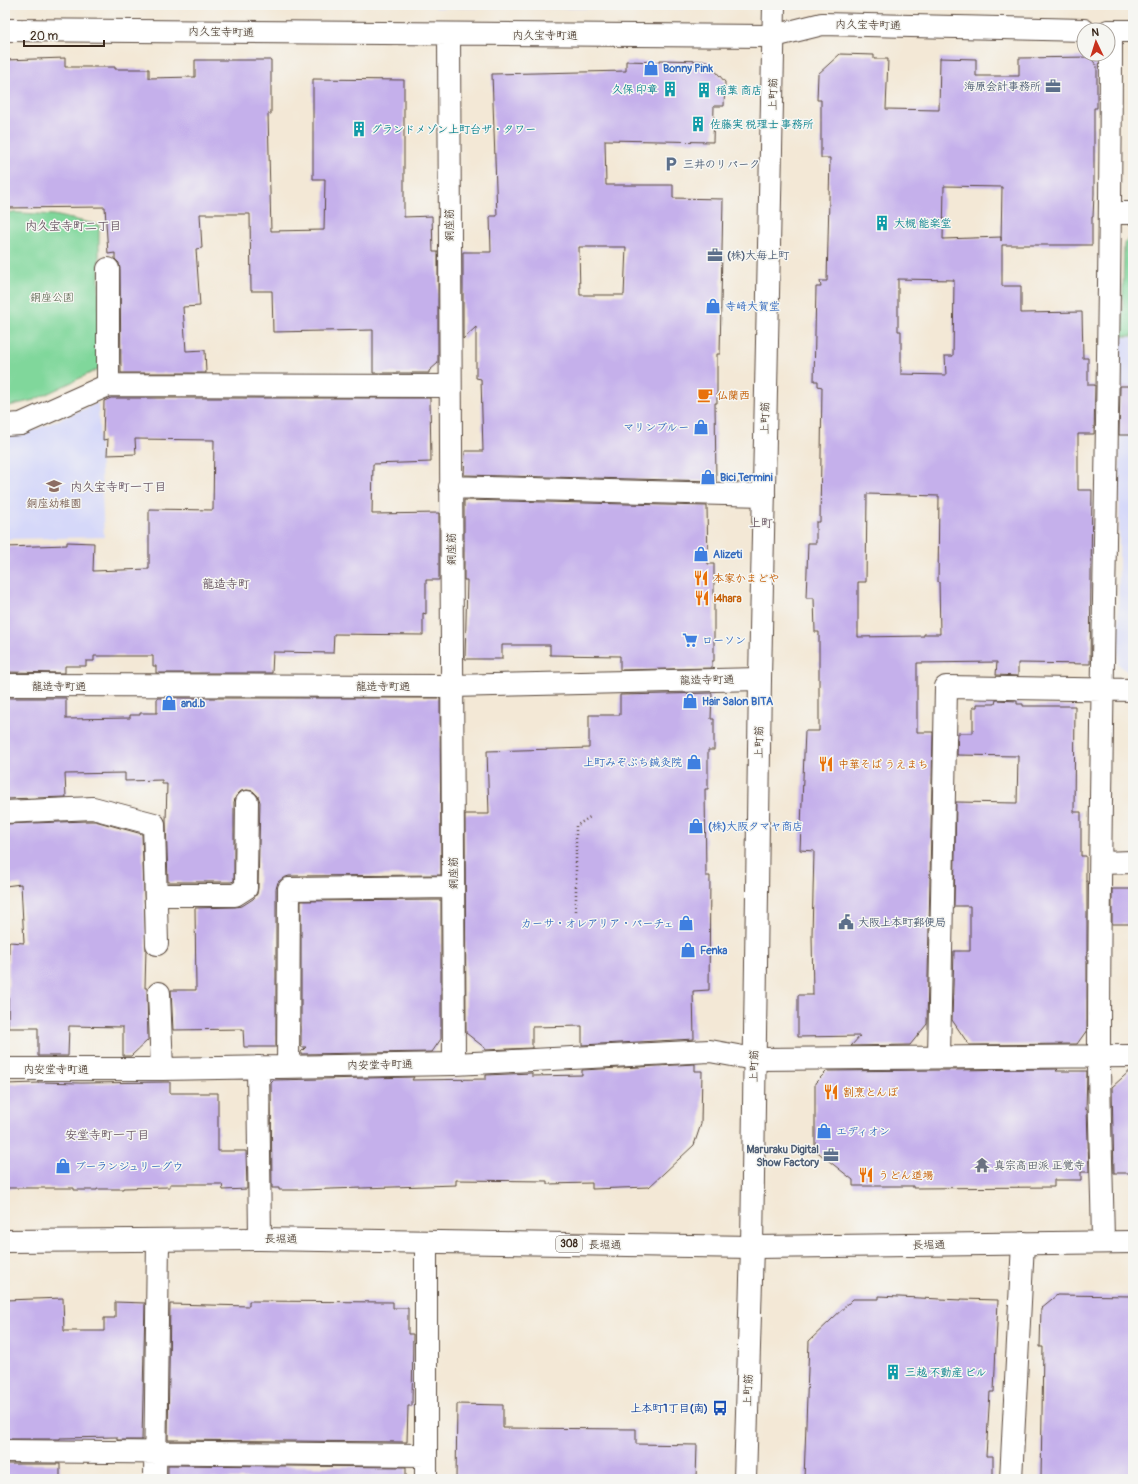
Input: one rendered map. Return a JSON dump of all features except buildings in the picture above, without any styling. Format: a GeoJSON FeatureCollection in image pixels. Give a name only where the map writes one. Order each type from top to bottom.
{"type":"FeatureCollection","features":[{"type":"Feature","properties":{"kind":"main road","name":"上町筋"},"geometry":{"type":"LineString","coordinates":[[745,1479],[752,1247],[760,679],[774,5]]}},
{"type":"Feature","properties":{"kind":"main road","name":"内久宝寺町通"},"geometry":{"type":"LineString","coordinates":[[5,30],[774,36],[822,24],[1076,30]]}},
{"type":"Feature","properties":{"kind":"main road"},"geometry":{"type":"LineString","coordinates":[[1116,31],[1133,31]]}},
{"type":"Feature","properties":{"kind":"main road","name":"銅座筋"},"geometry":{"type":"LineString","coordinates":[[448,34],[454,1064]]}},
{"type":"Feature","properties":{"kind":"main road"},"geometry":{"type":"LineString","coordinates":[[1103,1242],[1099,1056],[1102,690],[1111,213],[1109,62]]}},
{"type":"Feature","properties":{"kind":"main road"},"geometry":{"type":"LineString","coordinates":[[1111,213],[1133,213]]}},
{"type":"Feature","properties":{"kind":"main road"},"geometry":{"type":"LineString","coordinates":[[108,270],[108,385]]}},
{"type":"Feature","properties":{"kind":"main road"},"geometry":{"type":"LineString","coordinates":[[5,425],[21,424],[108,385],[450,386]]}},
{"type":"Feature","properties":{"kind":"main road"},"geometry":{"type":"LineString","coordinates":[[450,487],[764,495]]}},
{"type":"Feature","properties":{"kind":"main road","name":"龍造寺町通"},"geometry":{"type":"LineString","coordinates":[[5,686],[451,686],[760,679]]}},
{"type":"Feature","properties":{"kind":"main road"},"geometry":{"type":"LineString","coordinates":[[939,1057],[946,687],[1133,690]]}},
{"type":"Feature","properties":{"kind":"main road"},"geometry":{"type":"LineString","coordinates":[[156,895],[235,895],[246,888],[247,802]]}},
{"type":"Feature","properties":{"kind":"main road"},"geometry":{"type":"LineString","coordinates":[[5,812],[93,808],[154,824],[157,944]]}},
{"type":"Feature","properties":{"kind":"main road"},"geometry":{"type":"LineString","coordinates":[[1101,862],[1133,862]]}},
{"type":"Feature","properties":{"kind":"main road"},"geometry":{"type":"LineString","coordinates":[[288,1067],[289,889],[453,887]]}},
{"type":"Feature","properties":{"kind":"main road"},"geometry":{"type":"LineString","coordinates":[[159,993],[162,1069]]}},
{"type":"Feature","properties":{"kind":"main road","name":"内安堂寺町通"},"geometry":{"type":"LineString","coordinates":[[5,1069],[162,1069],[454,1064],[710,1051],[754,1059],[1133,1056]]}},
{"type":"Feature","properties":{"kind":"main road"},"geometry":{"type":"LineString","coordinates":[[258,1067],[260,1239]]}},
{"type":"Feature","properties":{"kind":"main road","name":"長堀通"},"geometry":{"type":"LineString","coordinates":[[5,1241],[260,1239],[752,1247],[1133,1242]]}},
{"type":"Feature","properties":{"kind":"main road"},"geometry":{"type":"LineString","coordinates":[[155,1479],[158,1240]]}},
{"type":"Feature","properties":{"kind":"main road"},"geometry":{"type":"LineString","coordinates":[[426,1242],[426,1479]]}},
{"type":"Feature","properties":{"kind":"main road"},"geometry":{"type":"LineString","coordinates":[[1011,1479],[1023,1243]]}},
{"type":"Feature","properties":{"kind":"main road"},"geometry":{"type":"LineString","coordinates":[[5,1451],[426,1455]]}},
{"type":"Feature","properties":{"kind":"path"},"geometry":{"type":"LineString","coordinates":[[576,911],[576,826],[590,817]]}},
{"type":"Feature","properties":{"kind":"shaded area"},"geometry":{"type":"Polygon","coordinates":[[[435,5],[688,5],[684,9],[435,8],[435,5]]]}},
{"type":"Feature","properties":{"kind":"shaded area"},"geometry":{"type":"Polygon","coordinates":[[[1121,337],[1133,337],[1133,673],[1129,673],[1118,664],[1121,337]]]}},
{"type":"Feature","properties":{"kind":"shaded area","name":"銅座幼稚園"},"geometry":{"type":"Polygon","coordinates":[[[98,403],[104,537],[5,539],[5,436],[23,435],[98,403]]]}},
{"type":"Feature","properties":{"kind":"green space","name":"銅座公園"},"geometry":{"type":"Polygon","coordinates":[[[5,212],[54,215],[99,225],[99,369],[34,400],[5,407],[5,212]]]}},
{"type":"Feature","properties":{"kind":"green space"},"geometry":{"type":"Polygon","coordinates":[[[1133,235],[1133,336],[1122,336],[1124,244],[1133,235]]]}},
{"type":"Feature","properties":{"kind":"place","name":"Bonny Pink"},"geometry":{"type":"Point","coordinates":[651,68]}},
{"type":"Feature","properties":{"kind":"place","name":"海原会計事務所"},"geometry":{"type":"Point","coordinates":[1053,86]}},
{"type":"Feature","properties":{"kind":"place","name":"久保 印章"},"geometry":{"type":"Point","coordinates":[670,89]}},
{"type":"Feature","properties":{"kind":"place","name":"稲葉 商店"},"geometry":{"type":"Point","coordinates":[704,90]}},
{"type":"Feature","properties":{"kind":"place","name":"佐藤実 税理士 事務所"},"geometry":{"type":"Point","coordinates":[698,124]}},
{"type":"Feature","properties":{"kind":"place","name":"グランドメゾン上町台ザ・タワー"},"geometry":{"type":"Point","coordinates":[359,129]}},
{"type":"Feature","properties":{"kind":"place","name":"三井のリパーク"},"geometry":{"type":"Point","coordinates":[671,164]}},
{"type":"Feature","properties":{"kind":"place","name":"大槻 能楽堂"},"geometry":{"type":"Point","coordinates":[882,223]}},
{"type":"Feature","properties":{"kind":"place","name":"(株)大毎上町"},"geometry":{"type":"Point","coordinates":[715,255]}},
{"type":"Feature","properties":{"kind":"place","name":"寺崎大賀堂"},"geometry":{"type":"Point","coordinates":[713,306]}},
{"type":"Feature","properties":{"kind":"place","name":"仏蘭西"},"geometry":{"type":"Point","coordinates":[705,395]}},
{"type":"Feature","properties":{"kind":"place","name":"マリンブルー"},"geometry":{"type":"Point","coordinates":[701,427]}},
{"type":"Feature","properties":{"kind":"place","name":"Bici Termini"},"geometry":{"type":"Point","coordinates":[708,477]}},
{"type":"Feature","properties":{"kind":"place","name":"銅座幼稚園"},"geometry":{"type":"Point","coordinates":[54,486]}},
{"type":"Feature","properties":{"kind":"place","name":"Alizeti"},"geometry":{"type":"Point","coordinates":[701,554]}},
{"type":"Feature","properties":{"kind":"place","name":"本家かまどや"},"geometry":{"type":"Point","coordinates":[701,578]}},
{"type":"Feature","properties":{"kind":"place","name":"i4hara"},"geometry":{"type":"Point","coordinates":[702,598]}},
{"type":"Feature","properties":{"kind":"place","name":"ローソン"},"geometry":{"type":"Point","coordinates":[690,640]}},
{"type":"Feature","properties":{"kind":"place","name":"Hair Salon BITA"},"geometry":{"type":"Point","coordinates":[690,701]}},
{"type":"Feature","properties":{"kind":"place","name":"and.b"},"geometry":{"type":"Point","coordinates":[169,703]}},
{"type":"Feature","properties":{"kind":"place","name":"上町みぞぶち鍼灸院"},"geometry":{"type":"Point","coordinates":[694,762]}},
{"type":"Feature","properties":{"kind":"place","name":"中華そば うえまち"},"geometry":{"type":"Point","coordinates":[826,764]}},
{"type":"Feature","properties":{"kind":"place","name":"(株)大阪タマヤ商店"},"geometry":{"type":"Point","coordinates":[696,826]}},
{"type":"Feature","properties":{"kind":"place","name":"大阪上本町郵便局"},"geometry":{"type":"Point","coordinates":[846,922]}},
{"type":"Feature","properties":{"kind":"place","name":"カーサ・オレアリア・パーチェ"},"geometry":{"type":"Point","coordinates":[686,923]}},
{"type":"Feature","properties":{"kind":"place","name":"Fenka"},"geometry":{"type":"Point","coordinates":[688,950]}},
{"type":"Feature","properties":{"kind":"place","name":"割烹とんぼ"},"geometry":{"type":"Point","coordinates":[831,1092]}},
{"type":"Feature","properties":{"kind":"place","name":"エディオン"},"geometry":{"type":"Point","coordinates":[824,1131]}},
{"type":"Feature","properties":{"kind":"place","name":"Maruraku Digital Show Factory"},"geometry":{"type":"Point","coordinates":[831,1155]}},
{"type":"Feature","properties":{"kind":"place","name":"真宗高田派 正覚寺"},"geometry":{"type":"Point","coordinates":[982,1165]}},
{"type":"Feature","properties":{"kind":"place","name":"ブーランジュリーグウ"},"geometry":{"type":"Point","coordinates":[63,1166]}},
{"type":"Feature","properties":{"kind":"place","name":"うどん道場"},"geometry":{"type":"Point","coordinates":[866,1175]}},
{"type":"Feature","properties":{"kind":"place","name":"三越 不動産 ビル"},"geometry":{"type":"Point","coordinates":[893,1372]}},
{"type":"Feature","properties":{"kind":"place","name":"上本町1丁目(南)"},"geometry":{"type":"Point","coordinates":[720,1408]}},
{"type":"Feature","properties":{"kind":"district","name":"内久宝寺町二丁目"},"geometry":{"type":"Point","coordinates":[73,226]}},
{"type":"Feature","properties":{"kind":"district","name":"内久宝寺町一丁目"},"geometry":{"type":"Point","coordinates":[118,487]}},
{"type":"Feature","properties":{"kind":"district","name":"上町"},"geometry":{"type":"Point","coordinates":[761,523]}},
{"type":"Feature","properties":{"kind":"district","name":"龍造寺町"},"geometry":{"type":"Point","coordinates":[226,584]}},
{"type":"Feature","properties":{"kind":"district","name":"安堂寺町一丁目"},"geometry":{"type":"Point","coordinates":[107,1135]}}]}
